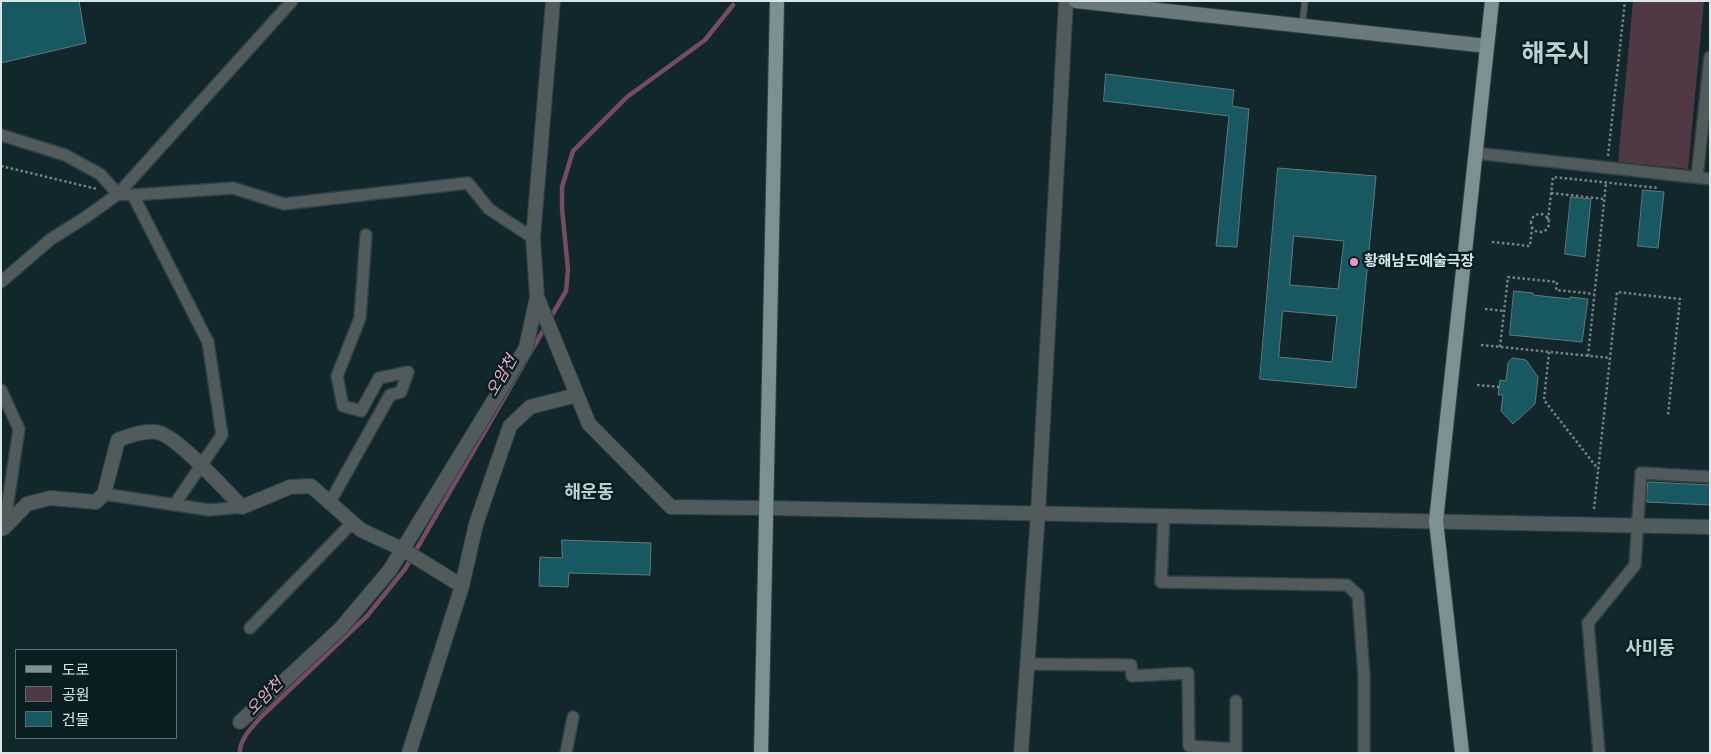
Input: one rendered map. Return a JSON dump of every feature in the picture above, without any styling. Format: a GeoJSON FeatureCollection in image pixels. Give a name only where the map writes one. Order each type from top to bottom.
{"type":"FeatureCollection","features":[{"type":"Feature","properties":{"kind":"main road"},"geometry":{"type":"LineString","coordinates":[[761,753],[777,1]]}},
{"type":"Feature","properties":{"kind":"main road"},"geometry":{"type":"LineString","coordinates":[[1076,1],[1487,46]]}},
{"type":"Feature","properties":{"kind":"main road"},"geometry":{"type":"LineString","coordinates":[[1462,753],[1436,521],[1492,1]]}},
{"type":"Feature","properties":{"kind":"street"},"geometry":{"type":"LineString","coordinates":[[1,282],[51,239],[118,194],[292,1]]}},
{"type":"Feature","properties":{"kind":"street"},"geometry":{"type":"LineString","coordinates":[[240,722],[341,628],[390,570],[526,348],[537,297],[533,238],[553,1]]}},
{"type":"Feature","properties":{"kind":"street"},"geometry":{"type":"LineString","coordinates":[[1021,753],[1038,513],[1066,1]]}},
{"type":"Feature","properties":{"kind":"street"},"geometry":{"type":"LineString","coordinates":[[1697,177],[1710,57]]}},
{"type":"Feature","properties":{"kind":"street"},"geometry":{"type":"LineString","coordinates":[[1,135],[64,155],[100,174],[118,194],[133,195],[233,188],[284,204],[468,183],[489,209],[533,238]]}},
{"type":"Feature","properties":{"kind":"street"},"geometry":{"type":"LineString","coordinates":[[1475,153],[1710,179]]}},
{"type":"Feature","properties":{"kind":"street"},"geometry":{"type":"LineString","coordinates":[[133,195],[208,342],[222,435],[174,505]]}},
{"type":"Feature","properties":{"kind":"street"},"geometry":{"type":"LineString","coordinates":[[330,502],[390,395],[401,392],[408,372],[378,378],[360,411],[343,406],[338,376],[360,318],[366,235]]}},
{"type":"Feature","properties":{"kind":"street"},"geometry":{"type":"LineString","coordinates":[[537,297],[589,424],[671,508],[766,508],[1710,527]]}},
{"type":"Feature","properties":{"kind":"street"},"geometry":{"type":"LineString","coordinates":[[1,390],[19,429],[3,528]]}},
{"type":"Feature","properties":{"kind":"street"},"geometry":{"type":"LineString","coordinates":[[409,753],[462,586],[476,524],[510,426],[530,407],[577,396]]}},
{"type":"Feature","properties":{"kind":"street"},"geometry":{"type":"LineString","coordinates":[[3,528],[27,504],[50,498],[96,502],[104,494],[118,440],[138,433],[158,432],[178,443],[242,507]]}},
{"type":"Feature","properties":{"kind":"street"},"geometry":{"type":"LineString","coordinates":[[1599,753],[1588,623],[1635,565],[1641,473],[1710,477]]}},
{"type":"Feature","properties":{"kind":"street"},"geometry":{"type":"LineString","coordinates":[[104,494],[209,510],[242,507],[290,487],[311,486],[361,530],[404,550],[462,586]]}},
{"type":"Feature","properties":{"kind":"street"},"geometry":{"type":"LineString","coordinates":[[1164,516],[1161,582],[1347,585],[1358,595],[1364,675],[1364,753]]}},
{"type":"Feature","properties":{"kind":"street"},"geometry":{"type":"LineString","coordinates":[[250,628],[353,522]]}},
{"type":"Feature","properties":{"kind":"street"},"geometry":{"type":"LineString","coordinates":[[1027,664],[1131,665],[1132,676],[1188,673],[1189,746],[1236,751],[1236,701]]}},
{"type":"Feature","properties":{"kind":"street"},"geometry":{"type":"LineString","coordinates":[[566,753],[573,717]]}},
{"type":"Feature","properties":{"kind":"lane"},"geometry":{"type":"LineString","coordinates":[[1302,26],[1305,1]]}},
{"type":"Feature","properties":{"kind":"path"},"geometry":{"type":"LineString","coordinates":[[1606,168],[1625,1]]}},
{"type":"Feature","properties":{"kind":"path"},"geometry":{"type":"LineString","coordinates":[[1,166],[118,194]]}},
{"type":"Feature","properties":{"kind":"path"},"geometry":{"type":"LineString","coordinates":[[1532,228],[1540,232],[1545,231],[1548,226],[1553,177],[1659,188]]}},
{"type":"Feature","properties":{"kind":"path"},"geometry":{"type":"LineString","coordinates":[[1588,356],[1606,183]]}},
{"type":"Feature","properties":{"kind":"path"},"geometry":{"type":"LineString","coordinates":[[1551,193],[1605,199]]}},
{"type":"Feature","properties":{"kind":"path"},"geometry":{"type":"LineString","coordinates":[[1492,242],[1530,246],[1531,222],[1536,216],[1544,216],[1548,220]]}},
{"type":"Feature","properties":{"kind":"path"},"geometry":{"type":"LineString","coordinates":[[1500,347],[1508,276],[1557,282],[1556,290],[1594,294]]}},
{"type":"Feature","properties":{"kind":"path"},"geometry":{"type":"LineString","coordinates":[[1594,509],[1617,292],[1680,299],[1668,415]]}},
{"type":"Feature","properties":{"kind":"path"},"geometry":{"type":"LineString","coordinates":[[1485,309],[1504,311]]}},
{"type":"Feature","properties":{"kind":"path"},"geometry":{"type":"LineString","coordinates":[[1481,345],[1610,358]]}},
{"type":"Feature","properties":{"kind":"path"},"geometry":{"type":"LineString","coordinates":[[1549,352],[1544,400],[1598,469]]}},
{"type":"Feature","properties":{"kind":"path"},"geometry":{"type":"LineString","coordinates":[[1477,384],[1500,387]]}},
{"type":"Feature","properties":{"kind":"green space"},"geometry":{"type":"Polygon","coordinates":[[[1633,1],[1704,1],[1688,169],[1618,162],[1633,1]]]}},
{"type":"Feature","properties":{"kind":"building"},"geometry":{"type":"Polygon","coordinates":[[[1,1],[79,1],[86,43],[1,63],[1,1]]]}},
{"type":"Feature","properties":{"kind":"building"},"geometry":{"type":"Polygon","coordinates":[[[1106,74],[1234,90],[1232,106],[1249,109],[1237,247],[1216,246],[1229,116],[1104,101],[1106,74]]]}},
{"type":"Feature","properties":{"kind":"building","name":"황해남도예술극장"},"geometry":{"type":"Polygon","coordinates":[[[1278,168],[1376,176],[1356,388],[1260,379],[1278,168]],[[1294,236],[1290,285],[1338,289],[1344,241],[1294,236]],[[1283,311],[1279,357],[1332,362],[1337,316],[1283,311]]]}},
{"type":"Feature","properties":{"kind":"building"},"geometry":{"type":"Polygon","coordinates":[[[1643,190],[1664,192],[1658,248],[1638,246],[1643,190]]]}},
{"type":"Feature","properties":{"kind":"building"},"geometry":{"type":"Polygon","coordinates":[[[1571,197],[1591,199],[1585,257],[1565,254],[1571,197]]]}},
{"type":"Feature","properties":{"kind":"building"},"geometry":{"type":"Polygon","coordinates":[[[1514,291],[1570,299],[1570,297],[1588,299],[1582,342],[1510,335],[1514,291]]]}},
{"type":"Feature","properties":{"kind":"building"},"geometry":{"type":"Polygon","coordinates":[[[1513,358],[1526,360],[1538,377],[1535,404],[1513,424],[1501,411],[1503,395],[1498,395],[1500,380],[1506,381],[1508,363],[1513,358]]]}},
{"type":"Feature","properties":{"kind":"building"},"geometry":{"type":"Polygon","coordinates":[[[1648,482],[1710,485],[1710,505],[1647,502],[1648,482]]]}},
{"type":"Feature","properties":{"kind":"building"},"geometry":{"type":"Polygon","coordinates":[[[562,540],[651,543],[650,575],[569,573],[568,587],[539,586],[540,557],[562,558],[562,540]]]}},
{"type":"Feature","properties":{"kind":"waterway","name":"오암천"},"geometry":{"type":"LineString","coordinates":[[240,753],[244,738],[262,716],[367,616],[405,569],[566,291],[568,270],[562,208],[562,187],[573,151],[627,97],[705,40],[733,5]]}},
{"type":"Feature","properties":{"kind":"place","name":"황해남도예술극장"},"geometry":{"type":"Point","coordinates":[1354,262]}},
{"type":"Feature","properties":{"kind":"district","name":"해주시"},"geometry":{"type":"Point","coordinates":[1556,55]}},
{"type":"Feature","properties":{"kind":"district","name":"해운동"},"geometry":{"type":"Point","coordinates":[589,493]}},
{"type":"Feature","properties":{"kind":"district","name":"사미동"},"geometry":{"type":"Point","coordinates":[1650,649]}}]}
